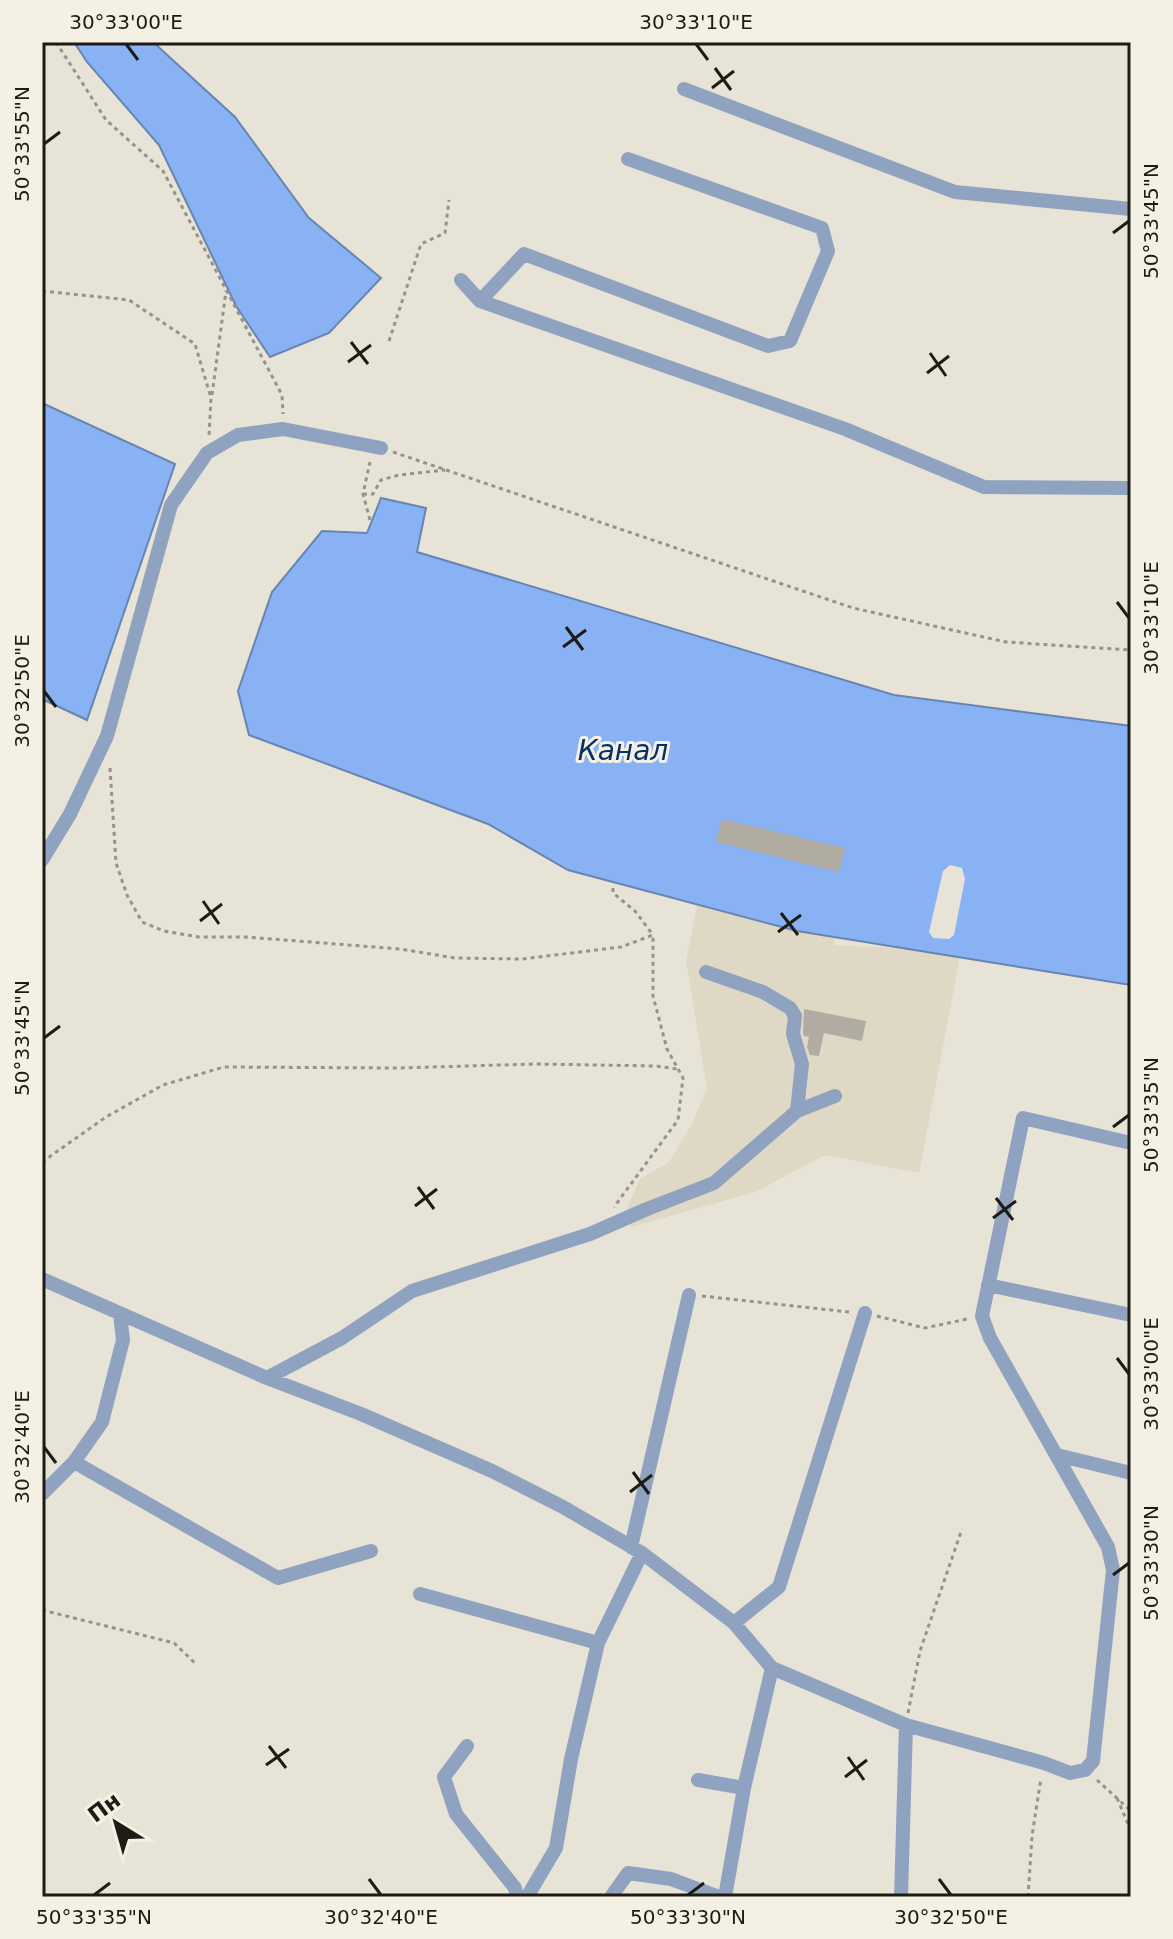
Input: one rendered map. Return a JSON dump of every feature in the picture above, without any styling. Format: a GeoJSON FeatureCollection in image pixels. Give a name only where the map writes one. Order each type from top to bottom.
{"type":"FeatureCollection","features":[{"type":"Feature","properties":{"kind":"street"},"geometry":{"type":"LineString","coordinates":[[684,89],[955,192],[1131,209]]}},
{"type":"Feature","properties":{"kind":"street"},"geometry":{"type":"LineString","coordinates":[[480,301],[524,254],[768,346],[790,341],[828,251],[822,228],[628,159]]}},
{"type":"Feature","properties":{"kind":"street"},"geometry":{"type":"LineString","coordinates":[[461,280],[480,301],[845,429],[984,487],[1131,488]]}},
{"type":"Feature","properties":{"kind":"street"},"geometry":{"type":"LineString","coordinates":[[42,860],[70,814],[107,736],[171,505],[207,453],[238,435],[283,429],[377,448]]}},
{"type":"Feature","properties":{"kind":"street"},"geometry":{"type":"LineString","coordinates":[[706,972],[763,992],[790,1008],[795,1016],[793,1034],[802,1064],[797,1111]]}},
{"type":"Feature","properties":{"kind":"street"},"geometry":{"type":"LineString","coordinates":[[267,1378],[342,1338],[412,1291],[602,1229],[714,1183],[797,1111],[835,1096]]}},
{"type":"Feature","properties":{"kind":"street"},"geometry":{"type":"LineString","coordinates":[[42,1279],[267,1378],[361,1414],[492,1471],[563,1507],[637,1550],[734,1623],[772,1668],[906,1725],[1070,1773],[1085,1770],[1093,1761],[1113,1570],[1108,1547],[990,1338],[982,1316],[1023,1118],[1131,1143]]}},
{"type":"Feature","properties":{"kind":"street"},"geometry":{"type":"LineString","coordinates":[[988,1285],[1131,1315]]}},
{"type":"Feature","properties":{"kind":"street"},"geometry":{"type":"LineString","coordinates":[[527,1897],[556,1848],[571,1759],[598,1643],[637,1550],[689,1295]]}},
{"type":"Feature","properties":{"kind":"street"},"geometry":{"type":"LineString","coordinates":[[734,1623],[779,1587],[865,1313]]}},
{"type":"Feature","properties":{"kind":"street"},"geometry":{"type":"LineString","coordinates":[[42,1494],[74,1462],[102,1422],[123,1340],[120,1315]]}},
{"type":"Feature","properties":{"kind":"street"},"geometry":{"type":"LineString","coordinates":[[1057,1455],[1131,1473]]}},
{"type":"Feature","properties":{"kind":"street"},"geometry":{"type":"LineString","coordinates":[[74,1462],[278,1578],[371,1551]]}},
{"type":"Feature","properties":{"kind":"street"},"geometry":{"type":"LineString","coordinates":[[420,1594],[598,1643]]}},
{"type":"Feature","properties":{"kind":"street"},"geometry":{"type":"LineString","coordinates":[[611,1897],[628,1873],[671,1879],[722,1897],[772,1668]]}},
{"type":"Feature","properties":{"kind":"street"},"geometry":{"type":"LineString","coordinates":[[901,1897],[906,1725]]}},
{"type":"Feature","properties":{"kind":"street"},"geometry":{"type":"LineString","coordinates":[[467,1746],[444,1777],[456,1814],[515,1888],[517,1897]]}},
{"type":"Feature","properties":{"kind":"street"},"geometry":{"type":"LineString","coordinates":[[698,1780],[744,1788]]}},
{"type":"Feature","properties":{"kind":"path"},"geometry":{"type":"LineString","coordinates":[[56,42],[106,120],[163,171],[282,395],[283,429]]}},
{"type":"Feature","properties":{"kind":"path"},"geometry":{"type":"LineString","coordinates":[[389,341],[421,244],[445,233],[449,200]]}},
{"type":"Feature","properties":{"kind":"path"},"geometry":{"type":"LineString","coordinates":[[207,453],[211,398],[227,290]]}},
{"type":"Feature","properties":{"kind":"path"},"geometry":{"type":"LineString","coordinates":[[42,291],[129,300],[195,344],[211,398]]}},
{"type":"Feature","properties":{"kind":"path"},"geometry":{"type":"LineString","coordinates":[[370,520],[363,494],[377,448],[449,469],[582,518],[853,608],[1006,642],[1131,650]]}},
{"type":"Feature","properties":{"kind":"path"},"geometry":{"type":"LineString","coordinates":[[363,494],[373,494],[381,480],[449,469]]}},
{"type":"Feature","properties":{"kind":"path"},"geometry":{"type":"LineString","coordinates":[[110,768],[116,863],[123,885],[142,922],[164,931],[199,937],[246,937],[400,949],[455,958],[522,959],[621,947],[653,935]]}},
{"type":"Feature","properties":{"kind":"path"},"geometry":{"type":"LineString","coordinates":[[602,1229],[629,1186],[678,1120],[683,1078],[667,1049],[653,996],[653,935],[635,911],[613,893],[613,888]]}},
{"type":"Feature","properties":{"kind":"path"},"geometry":{"type":"LineString","coordinates":[[42,1162],[106,1117],[163,1085],[224,1067],[398,1068],[535,1064],[678,1069]]}},
{"type":"Feature","properties":{"kind":"path"},"geometry":{"type":"LineString","coordinates":[[689,1295],[865,1313],[925,1328],[982,1316]]}},
{"type":"Feature","properties":{"kind":"path"},"geometry":{"type":"LineString","coordinates":[[906,1725],[920,1651],[962,1529]]}},
{"type":"Feature","properties":{"kind":"path"},"geometry":{"type":"LineString","coordinates":[[42,1610],[174,1643],[196,1664]]}},
{"type":"Feature","properties":{"kind":"path"},"geometry":{"type":"LineString","coordinates":[[1028,1897],[1032,1836],[1044,1763]]}},
{"type":"Feature","properties":{"kind":"path"},"geometry":{"type":"LineString","coordinates":[[1085,1770],[1131,1811]]}},
{"type":"Feature","properties":{"kind":"path"},"geometry":{"type":"LineString","coordinates":[[1115,1795],[1131,1831]]}},
{"type":"Feature","properties":{"kind":"shaded area"},"geometry":{"type":"Polygon","coordinates":[[[715,813],[857,839],[834,945],[961,951],[919,1173],[825,1155],[755,1192],[631,1227],[628,1206],[640,1179],[669,1162],[693,1122],[707,1088],[686,961],[715,813]]]}},
{"type":"Feature","properties":{"kind":"water"},"geometry":{"type":"Polygon","coordinates":[[[74,42],[153,42],[235,117],[309,218],[381,278],[329,333],[270,357],[236,306],[159,145],[87,62],[74,42]]]}},
{"type":"Feature","properties":{"kind":"water"},"geometry":{"type":"Polygon","coordinates":[[[42,403],[175,464],[87,720],[42,699],[42,403]]]}},
{"type":"Feature","properties":{"kind":"water","name":"Канал"},"geometry":{"type":"Polygon","coordinates":[[[381,498],[426,508],[417,552],[894,695],[1131,726],[1131,985],[797,931],[568,870],[488,824],[249,735],[238,691],[272,592],[322,531],[367,533],[381,498]]]}},
{"type":"Feature","properties":{"kind":"pier"},"geometry":{"type":"Polygon","coordinates":[[[950,865],[962,868],[965,879],[954,935],[949,939],[933,938],[929,932],[943,871],[950,865]]]}},
{"type":"Feature","properties":{"kind":"building"},"geometry":{"type":"Polygon","coordinates":[[[722,819],[845,848],[839,872],[716,842],[722,819]]]}},
{"type":"Feature","properties":{"kind":"building"},"geometry":{"type":"Polygon","coordinates":[[[804,1009],[866,1021],[862,1041],[824,1033],[819,1056],[810,1055],[807,1047],[809,1037],[803,1033],[804,1009]]]}}]}
